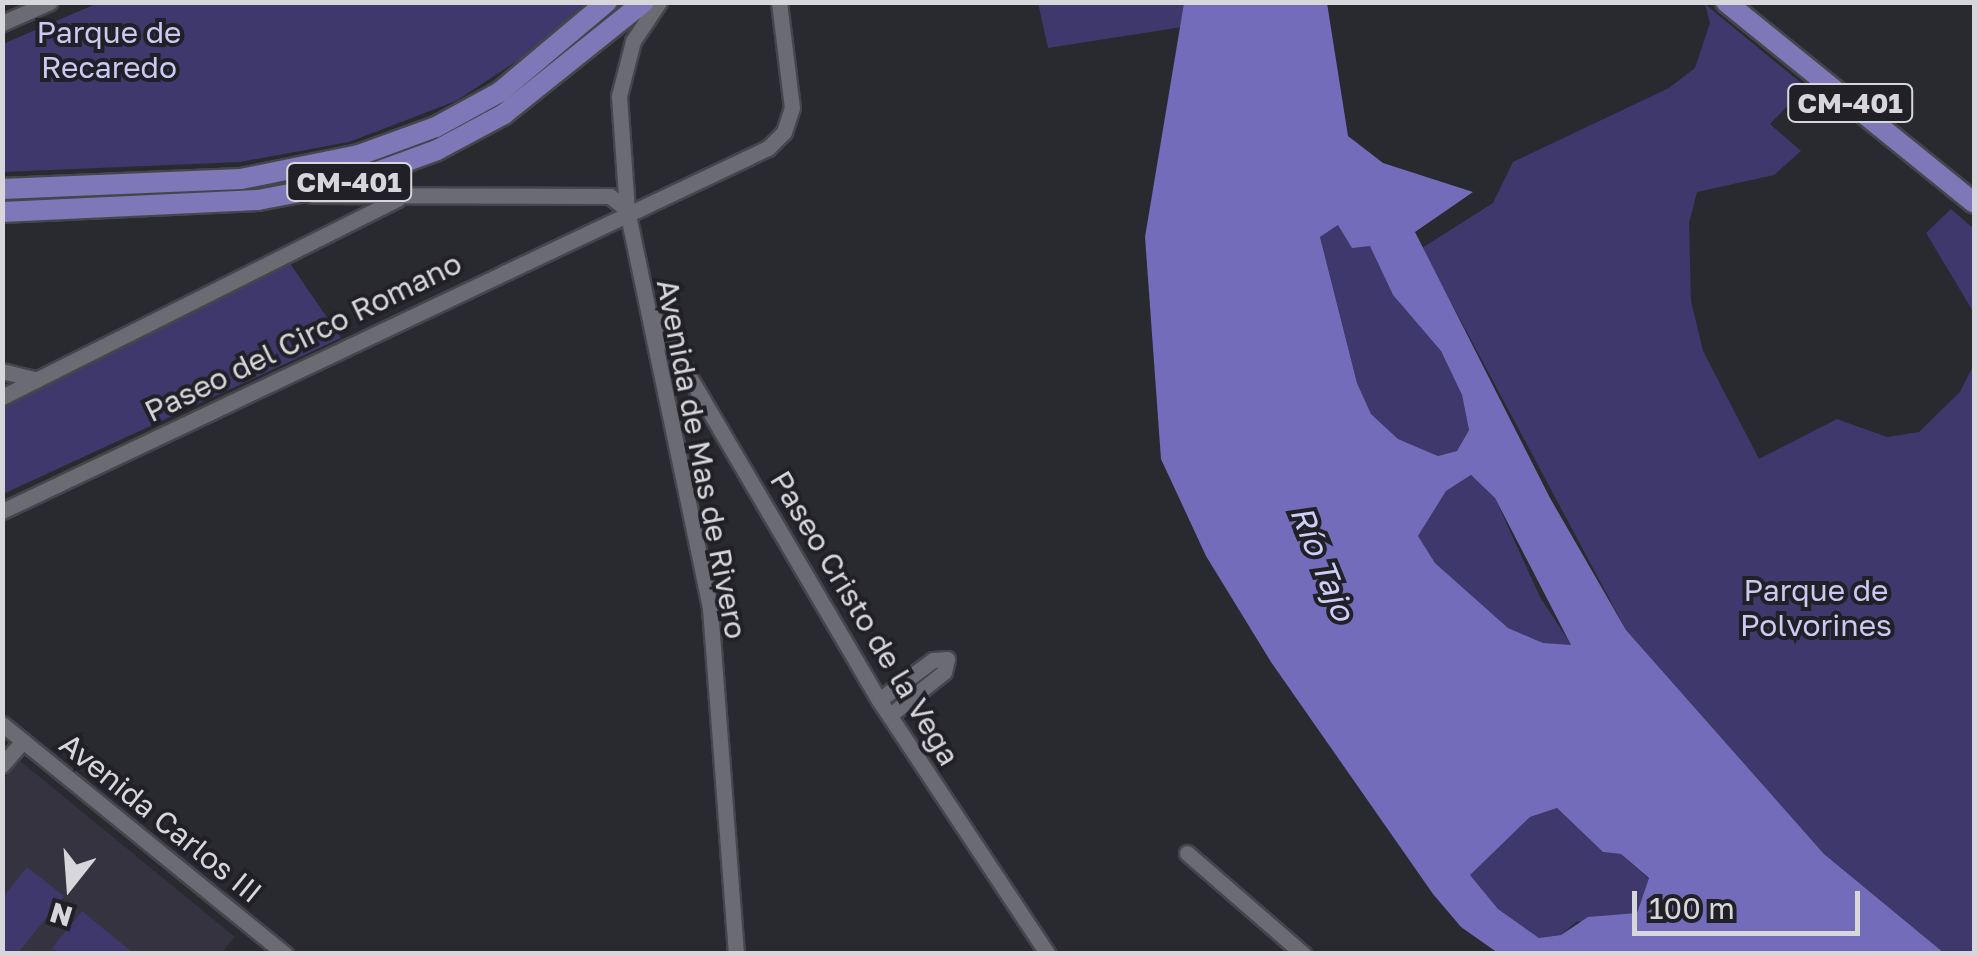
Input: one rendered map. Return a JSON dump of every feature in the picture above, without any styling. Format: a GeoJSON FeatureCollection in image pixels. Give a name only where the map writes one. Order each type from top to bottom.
{"type":"FeatureCollection","features":[{"type":"Feature","properties":{"kind":"main road","name":"CM-401"},"geometry":{"type":"LineString","coordinates":[[2,189],[241,178],[359,155],[436,127],[500,92],[607,2]]}},
{"type":"Feature","properties":{"kind":"main road","name":"CM-401"},"geometry":{"type":"LineString","coordinates":[[2,212],[194,205],[298,194],[388,168],[474,132],[570,68],[644,2]]}},
{"type":"Feature","properties":{"kind":"main road","name":"CM-401"},"geometry":{"type":"LineString","coordinates":[[1726,2],[1974,204]]}},
{"type":"Feature","properties":{"kind":"street"},"geometry":{"type":"LineString","coordinates":[[2,23],[50,2]]}},
{"type":"Feature","properties":{"kind":"street","name":"Avenida de Mas de Rivero"},"geometry":{"type":"LineString","coordinates":[[659,2],[633,40],[619,96],[627,210],[710,608],[736,954]]}},
{"type":"Feature","properties":{"kind":"street","name":"Paseo del Circo Romano"},"geometry":{"type":"LineString","coordinates":[[2,511],[627,210],[739,163],[784,132],[792,108],[778,2]]}},
{"type":"Feature","properties":{"kind":"street"},"geometry":{"type":"LineString","coordinates":[[298,194],[398,199],[610,196],[627,210]]}},
{"type":"Feature","properties":{"kind":"street"},"geometry":{"type":"LineString","coordinates":[[2,397],[398,199]]}},
{"type":"Feature","properties":{"kind":"street","name":"Paseo Cristo de la Vega"},"geometry":{"type":"LineString","coordinates":[[646,303],[878,700],[1048,954]]}},
{"type":"Feature","properties":{"kind":"street"},"geometry":{"type":"LineString","coordinates":[[2,370],[37,380]]}},
{"type":"Feature","properties":{"kind":"street"},"geometry":{"type":"LineString","coordinates":[[878,700],[933,660],[947,660],[944,672],[889,716]]}},
{"type":"Feature","properties":{"kind":"street","name":"Avenida Carlos III"},"geometry":{"type":"LineString","coordinates":[[2,724],[276,951]]}},
{"type":"Feature","properties":{"kind":"street"},"geometry":{"type":"LineString","coordinates":[[2,765],[23,741]]}},
{"type":"Feature","properties":{"kind":"street"},"geometry":{"type":"LineString","coordinates":[[1188,853],[1303,954]]}},
{"type":"Feature","properties":{"kind":"shaded area"},"geometry":{"type":"Polygon","coordinates":[[[19,760],[235,937],[221,953],[3,954],[3,780],[19,760]]]}},
{"type":"Feature","properties":{"kind":"green space","name":"Parque de Recaredo"},"geometry":{"type":"Polygon","coordinates":[[[98,3],[587,3],[529,53],[456,101],[349,142],[240,162],[3,172],[3,44],[98,3]]]}},
{"type":"Feature","properties":{"kind":"green space"},"geometry":{"type":"Polygon","coordinates":[[[1038,3],[1184,3],[1182,27],[1048,48],[1038,3]]]}},
{"type":"Feature","properties":{"kind":"green space","name":"Parque de Polvorines"},"geometry":{"type":"Polygon","coordinates":[[[1705,4],[1806,87],[1770,124],[1801,151],[1774,175],[1697,192],[1689,223],[1691,301],[1703,351],[1759,459],[1837,419],[1887,437],[1919,432],[1960,392],[1974,364],[1974,953],[1944,953],[1824,854],[1626,630],[1422,248],[1493,203],[1513,162],[1669,88],[1695,68],[1710,23],[1705,4]]]}},
{"type":"Feature","properties":{"kind":"green space"},"geometry":{"type":"Polygon","coordinates":[[[1951,209],[1974,229],[1974,313],[1926,233],[1951,209]]]}},
{"type":"Feature","properties":{"kind":"green space"},"geometry":{"type":"Polygon","coordinates":[[[1338,225],[1370,245],[1393,295],[1441,351],[1462,395],[1469,430],[1457,451],[1438,456],[1398,439],[1371,414],[1357,383],[1320,237],[1338,225]]]}},
{"type":"Feature","properties":{"kind":"green space"},"geometry":{"type":"Polygon","coordinates":[[[287,259],[341,338],[3,494],[3,405],[287,259]]]}},
{"type":"Feature","properties":{"kind":"green space"},"geometry":{"type":"Polygon","coordinates":[[[1471,475],[1495,498],[1540,597],[1572,646],[1543,643],[1508,628],[1435,563],[1418,536],[1446,491],[1471,475]]]}},
{"type":"Feature","properties":{"kind":"green space"},"geometry":{"type":"Polygon","coordinates":[[[1557,808],[1603,852],[1621,854],[1649,879],[1637,913],[1576,922],[1561,935],[1539,938],[1498,909],[1469,874],[1530,817],[1557,808]]]}},
{"type":"Feature","properties":{"kind":"green space"},"geometry":{"type":"Polygon","coordinates":[[[27,867],[64,896],[18,953],[3,953],[3,897],[27,867]]]}},
{"type":"Feature","properties":{"kind":"green space"},"geometry":{"type":"Polygon","coordinates":[[[82,911],[133,953],[59,953],[52,948],[82,911]]]}},
{"type":"Feature","properties":{"kind":"water","name":"Río Tajo"},"geometry":{"type":"Polygon","coordinates":[[[1184,3],[1327,3],[1348,136],[1383,163],[1473,192],[1415,232],[1550,498],[1626,630],[1824,854],[1944,953],[1498,953],[1461,927],[1433,894],[1271,662],[1206,556],[1161,459],[1145,237],[1184,3]],[[1338,225],[1320,237],[1357,383],[1371,414],[1398,439],[1438,456],[1457,451],[1469,430],[1462,395],[1441,351],[1393,295],[1370,246],[1352,248],[1338,225]],[[1471,475],[1446,491],[1418,536],[1435,563],[1508,628],[1543,643],[1571,645],[1495,498],[1471,475]],[[1557,808],[1530,817],[1470,875],[1498,909],[1539,938],[1561,935],[1588,917],[1637,913],[1649,878],[1621,854],[1603,852],[1557,808]]]}}]}
